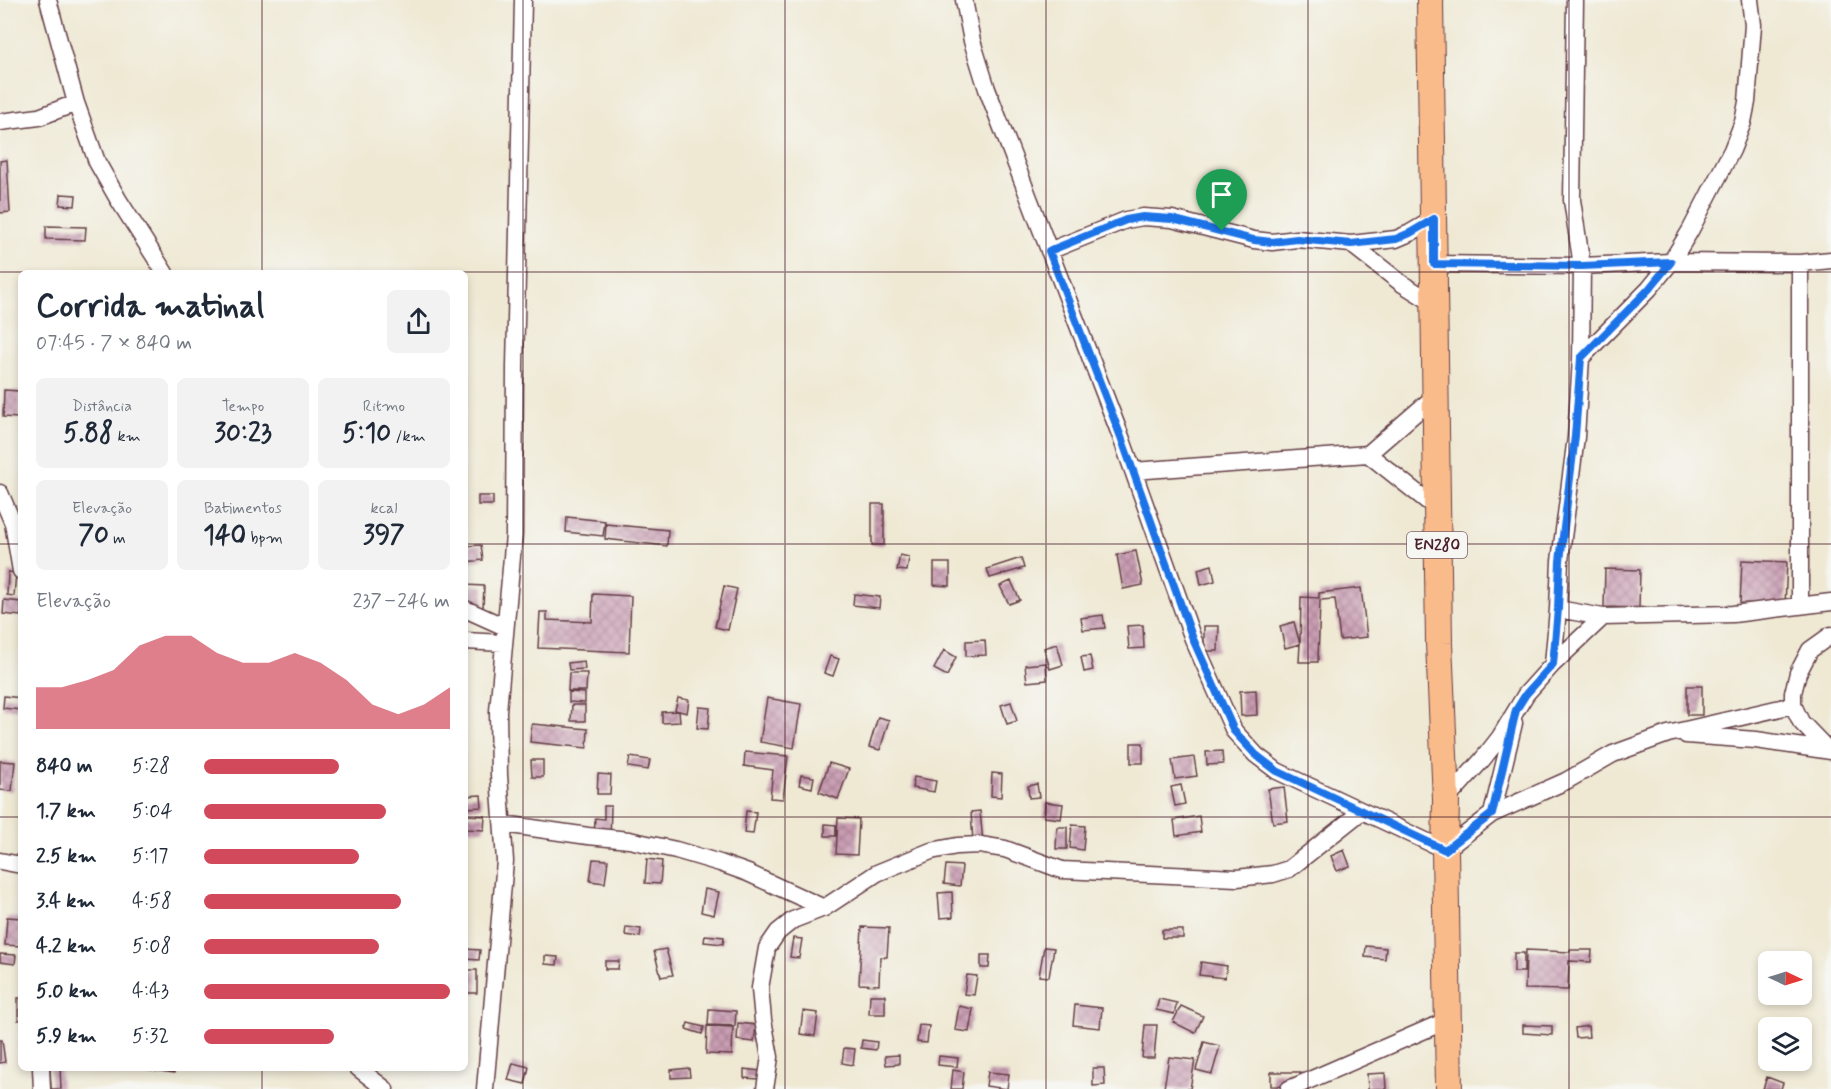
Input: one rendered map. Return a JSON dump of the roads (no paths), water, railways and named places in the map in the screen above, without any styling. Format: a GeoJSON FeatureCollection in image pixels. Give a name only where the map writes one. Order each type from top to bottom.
{"type":"FeatureCollection","features":[{"type":"Feature","properties":{"kind":"main road","name":"EN280"},"geometry":{"type":"LineString","coordinates":[[1430,0],[1436,508],[1446,800],[1449,1089]]}},
{"type":"Feature","properties":{"kind":"street"},"geometry":{"type":"LineString","coordinates":[[48,0],[76,103],[97,162],[163,270]]}},
{"type":"Feature","properties":{"kind":"street"},"geometry":{"type":"LineString","coordinates":[[485,1089],[505,861],[499,775],[498,711],[514,535],[523,0]]}},
{"type":"Feature","properties":{"kind":"street"},"geometry":{"type":"LineString","coordinates":[[964,0],[972,40],[987,89],[1133,471],[1193,639],[1234,731],[1256,755],[1277,771],[1445,850],[1492,814],[1566,781],[1613,754],[1668,734],[1793,705]]}},
{"type":"Feature","properties":{"kind":"street"},"geometry":{"type":"LineString","coordinates":[[1553,664],[1560,561],[1575,436],[1581,358],[1582,266],[1572,200],[1575,0]]}},
{"type":"Feature","properties":{"kind":"street"},"geometry":{"type":"LineString","coordinates":[[1581,358],[1649,289],[1671,262],[1690,231],[1732,150],[1748,102],[1753,25],[1750,0]]}},
{"type":"Feature","properties":{"kind":"street"},"geometry":{"type":"LineString","coordinates":[[0,122],[39,117],[76,103]]}},
{"type":"Feature","properties":{"kind":"street"},"geometry":{"type":"LineString","coordinates":[[1049,251],[1126,220],[1143,217],[1172,219],[1254,240],[1272,242],[1297,239],[1351,244],[1396,239],[1434,219]]}},
{"type":"Feature","properties":{"kind":"street"},"geometry":{"type":"LineString","coordinates":[[1351,244],[1401,283],[1433,303]]}},
{"type":"Feature","properties":{"kind":"street"},"geometry":{"type":"LineString","coordinates":[[1434,264],[1582,266],[1671,262],[1831,260]]}},
{"type":"Feature","properties":{"kind":"street"},"geometry":{"type":"LineString","coordinates":[[1800,262],[1800,605]]}},
{"type":"Feature","properties":{"kind":"street"},"geometry":{"type":"LineString","coordinates":[[1133,471],[1368,454],[1435,396]]}},
{"type":"Feature","properties":{"kind":"street"},"geometry":{"type":"LineString","coordinates":[[1368,454],[1436,508]]}},
{"type":"Feature","properties":{"kind":"street"},"geometry":{"type":"LineString","coordinates":[[0,493],[13,523],[18,553]]}},
{"type":"Feature","properties":{"kind":"street"},"geometry":{"type":"LineString","coordinates":[[1558,609],[1603,617],[1733,614],[1831,602]]}},
{"type":"Feature","properties":{"kind":"street"},"geometry":{"type":"LineString","coordinates":[[468,611],[504,635]]}},
{"type":"Feature","properties":{"kind":"street"},"geometry":{"type":"LineString","coordinates":[[1446,800],[1500,737],[1526,694],[1553,664],[1603,617]]}},
{"type":"Feature","properties":{"kind":"street"},"geometry":{"type":"LineString","coordinates":[[468,641],[504,635]]}},
{"type":"Feature","properties":{"kind":"street"},"geometry":{"type":"LineString","coordinates":[[1829,750],[1801,722],[1793,705],[1793,693],[1798,673],[1810,650],[1831,635]]}},
{"type":"Feature","properties":{"kind":"street"},"geometry":{"type":"LineString","coordinates":[[1492,814],[1516,710]]}},
{"type":"Feature","properties":{"kind":"street"},"geometry":{"type":"LineString","coordinates":[[1668,734],[1756,740],[1829,750]]}},
{"type":"Feature","properties":{"kind":"street"},"geometry":{"type":"LineString","coordinates":[[765,1089],[770,1057],[760,988],[766,948],[778,932],[792,920],[824,908],[877,873],[931,851],[957,846],[980,845],[1005,849],[1062,870],[1237,878],[1273,874],[1289,869],[1362,811]]}},
{"type":"Feature","properties":{"kind":"street"},"geometry":{"type":"LineString","coordinates":[[504,824],[629,840],[676,850],[748,873],[824,908]]}},
{"type":"Feature","properties":{"kind":"street"},"geometry":{"type":"LineString","coordinates":[[0,861],[18,864]]}},
{"type":"Feature","properties":{"kind":"street"},"geometry":{"type":"LineString","coordinates":[[1289,1089],[1448,1020]]}},
{"type":"Feature","properties":{"kind":"street"},"geometry":{"type":"LineString","coordinates":[[41,1071],[42,1089]]}},
{"type":"Feature","properties":{"kind":"street"},"geometry":{"type":"LineString","coordinates":[[362,1071],[385,1089]]}}]}
